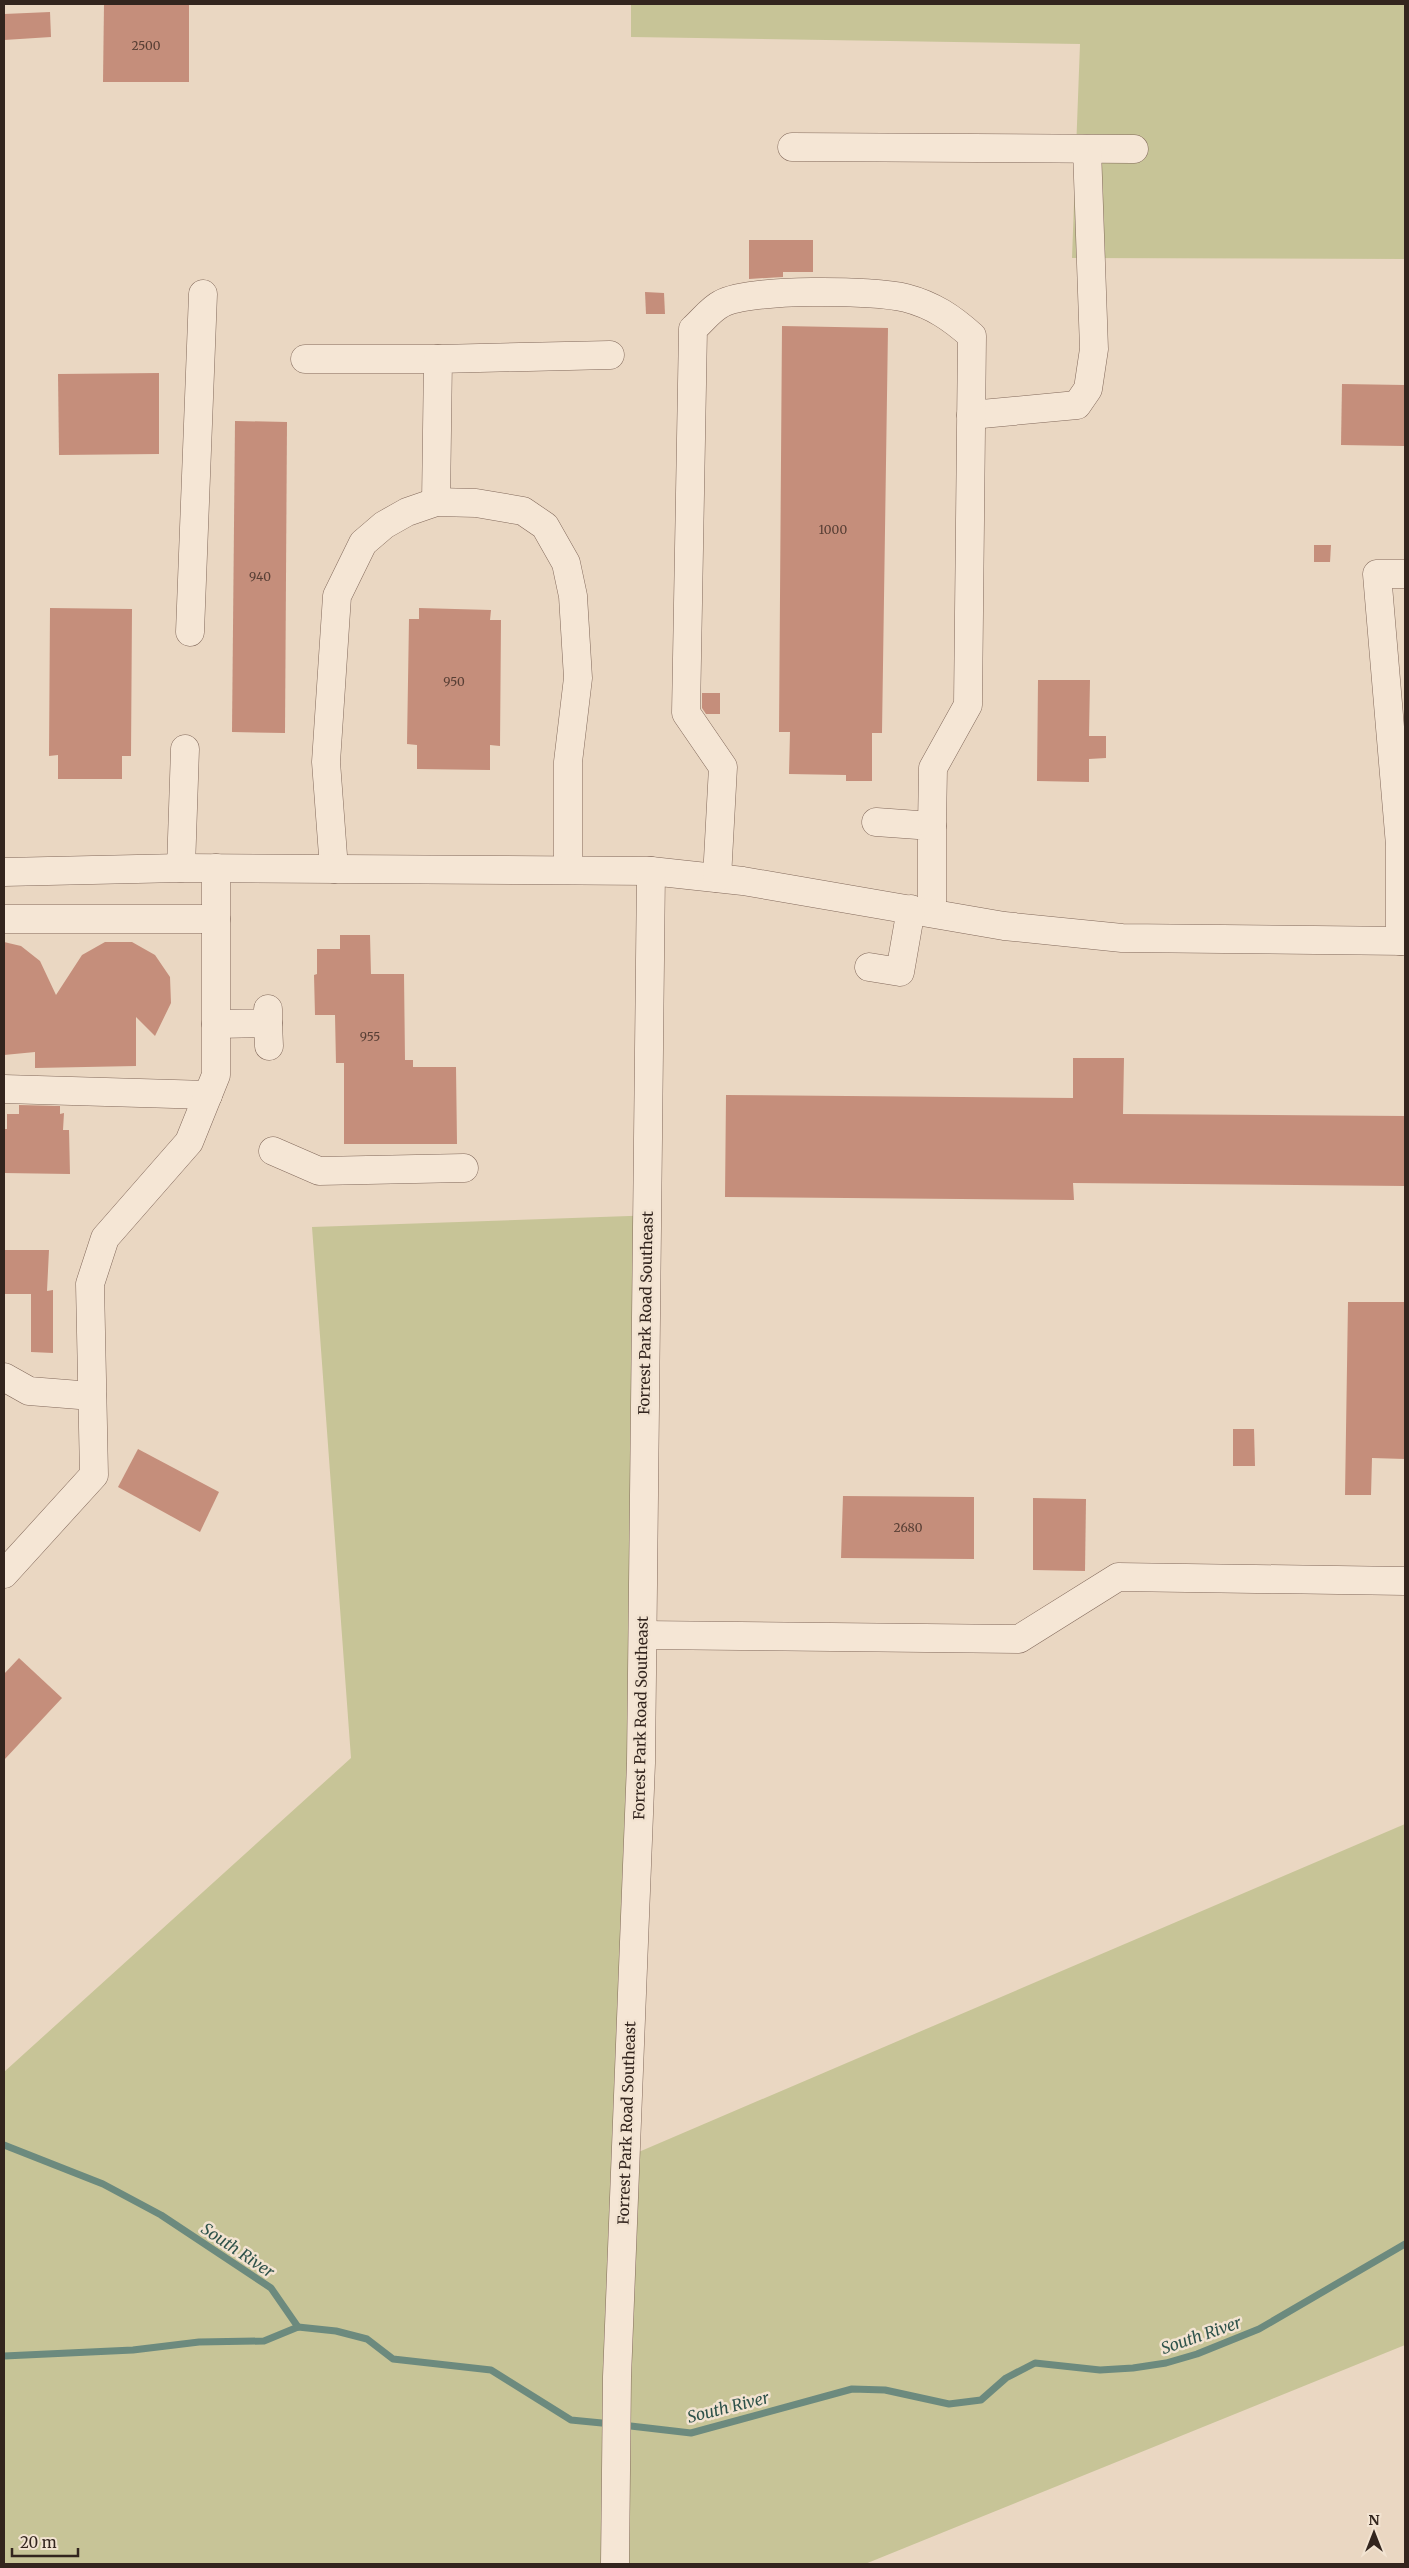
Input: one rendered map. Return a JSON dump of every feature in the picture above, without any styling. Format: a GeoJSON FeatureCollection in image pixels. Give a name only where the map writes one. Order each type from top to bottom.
{"type":"FeatureCollection","features":[{"type":"Feature","properties":{"kind":"street"},"geometry":{"type":"LineString","coordinates":[[792,147],[1134,149]]}},
{"type":"Feature","properties":{"kind":"street"},"geometry":{"type":"LineString","coordinates":[[971,415],[1077,405],[1088,388],[1094,349],[1094,306],[1087,149]]}},
{"type":"Feature","properties":{"kind":"street"},"geometry":{"type":"LineString","coordinates":[[717,878],[723,767],[686,713],[693,329],[720,304],[739,297],[761,293],[887,295],[908,299],[948,314],[972,336],[968,705],[933,768],[932,826],[921,911],[900,972],[869,967]]}},
{"type":"Feature","properties":{"kind":"street"},"geometry":{"type":"LineString","coordinates":[[190,632],[203,294]]}},
{"type":"Feature","properties":{"kind":"street"},"geometry":{"type":"LineString","coordinates":[[305,359],[438,359],[610,355]]}},
{"type":"Feature","properties":{"kind":"street"},"geometry":{"type":"LineString","coordinates":[[436,502],[438,359]]}},
{"type":"Feature","properties":{"kind":"street"},"geometry":{"type":"LineString","coordinates":[[334,869],[326,762],[337,596],[362,543],[384,525],[406,512],[436,502],[476,503],[524,511],[545,526],[566,563],[573,596],[578,678],[568,762],[568,870]]}},
{"type":"Feature","properties":{"kind":"street"},"geometry":{"type":"LineString","coordinates":[[4,872],[180,868],[651,871],[717,878],[1004,926],[1122,938],[1403,941],[1403,845],[1377,574],[1405,574]]}},
{"type":"Feature","properties":{"kind":"street"},"geometry":{"type":"LineString","coordinates":[[180,868],[185,749]]}},
{"type":"Feature","properties":{"kind":"street"},"geometry":{"type":"LineString","coordinates":[[876,822],[932,826]]}},
{"type":"Feature","properties":{"kind":"street"},"geometry":{"type":"LineString","coordinates":[[4,1574],[94,1475],[90,1284],[105,1238],[189,1142],[216,1075],[216,868]]}},
{"type":"Feature","properties":{"kind":"street","name":"Forrest Park Road Southeast"},"geometry":{"type":"LineString","coordinates":[[615,2564],[617,2376],[641,1763],[651,871]]}},
{"type":"Feature","properties":{"kind":"street"},"geometry":{"type":"LineString","coordinates":[[4,919],[216,919]]}},
{"type":"Feature","properties":{"kind":"street"},"geometry":{"type":"LineString","coordinates":[[216,1024],[268,1026]]}},
{"type":"Feature","properties":{"kind":"street"},"geometry":{"type":"LineString","coordinates":[[4,1089],[208,1095]]}},
{"type":"Feature","properties":{"kind":"street"},"geometry":{"type":"LineString","coordinates":[[273,1151],[319,1171],[464,1168]]}},
{"type":"Feature","properties":{"kind":"street"},"geometry":{"type":"LineString","coordinates":[[4,1377],[29,1391],[92,1396]]}},
{"type":"Feature","properties":{"kind":"street"},"geometry":{"type":"LineString","coordinates":[[643,1635],[1020,1639],[1118,1577],[1405,1581]]}},
{"type":"Feature","properties":{"kind":"shaded area"},"geometry":{"type":"Polygon","coordinates":[[[631,4],[1405,4],[1405,259],[1072,258],[1080,44],[631,37],[631,4]]]}},
{"type":"Feature","properties":{"kind":"shaded area"},"geometry":{"type":"Polygon","coordinates":[[[658,1215],[627,2157],[1405,1824],[1405,2345],[865,2564],[4,2564],[4,2072],[351,1758],[312,1227],[658,1215]]]}},
{"type":"Feature","properties":{"kind":"building"},"geometry":{"type":"Polygon","coordinates":[[[104,4],[189,4],[189,82],[103,82],[104,4]]]}},
{"type":"Feature","properties":{"kind":"building"},"geometry":{"type":"Polygon","coordinates":[[[50,12],[51,37],[4,40],[4,14],[50,12]]]}},
{"type":"Feature","properties":{"kind":"building"},"geometry":{"type":"Polygon","coordinates":[[[749,240],[813,240],[813,272],[783,272],[783,277],[749,279],[749,240]]]}},
{"type":"Feature","properties":{"kind":"building"},"geometry":{"type":"Polygon","coordinates":[[[645,292],[664,293],[665,314],[646,314],[645,292]]]}},
{"type":"Feature","properties":{"kind":"building"},"geometry":{"type":"Polygon","coordinates":[[[782,326],[888,328],[882,733],[872,733],[872,781],[846,781],[846,775],[789,774],[790,732],[779,732],[782,326]]]}},
{"type":"Feature","properties":{"kind":"building"},"geometry":{"type":"Polygon","coordinates":[[[159,373],[159,454],[59,455],[58,374],[159,373]]]}},
{"type":"Feature","properties":{"kind":"building"},"geometry":{"type":"Polygon","coordinates":[[[1342,384],[1405,385],[1404,446],[1341,445],[1342,384]]]}},
{"type":"Feature","properties":{"kind":"building"},"geometry":{"type":"Polygon","coordinates":[[[235,421],[287,422],[285,733],[232,732],[235,421]]]}},
{"type":"Feature","properties":{"kind":"building"},"geometry":{"type":"Polygon","coordinates":[[[1314,545],[1331,545],[1330,562],[1314,562],[1314,545]]]}},
{"type":"Feature","properties":{"kind":"building"},"geometry":{"type":"Polygon","coordinates":[[[50,608],[132,609],[131,756],[122,756],[122,779],[58,779],[58,755],[49,756],[50,608]]]}},
{"type":"Feature","properties":{"kind":"building"},"geometry":{"type":"Polygon","coordinates":[[[419,608],[491,610],[490,620],[501,620],[500,746],[490,745],[490,770],[417,769],[417,745],[407,744],[409,619],[419,619],[419,608]]]}},
{"type":"Feature","properties":{"kind":"building"},"geometry":{"type":"Polygon","coordinates":[[[1038,680],[1090,680],[1089,736],[1106,736],[1106,758],[1089,759],[1089,782],[1037,781],[1038,680]]]}},
{"type":"Feature","properties":{"kind":"building"},"geometry":{"type":"Polygon","coordinates":[[[702,693],[720,693],[720,714],[706,714],[702,708],[702,693]]]}},
{"type":"Feature","properties":{"kind":"building"},"geometry":{"type":"Polygon","coordinates":[[[340,935],[370,935],[371,974],[404,974],[405,1060],[413,1060],[413,1067],[456,1067],[457,1144],[344,1144],[344,1063],[336,1063],[335,1015],[315,1015],[314,975],[317,974],[317,949],[340,949],[340,935]]]}},
{"type":"Feature","properties":{"kind":"building"},"geometry":{"type":"Polygon","coordinates":[[[4,942],[21,946],[40,961],[56,995],[82,955],[105,942],[132,942],[155,955],[170,977],[171,1003],[155,1036],[136,1017],[136,1066],[35,1068],[35,1052],[4,1055],[4,942]]]}},
{"type":"Feature","properties":{"kind":"building"},"geometry":{"type":"Polygon","coordinates":[[[1073,1058],[1124,1058],[1123,1114],[1405,1116],[1405,1186],[1073,1183],[1074,1200],[725,1197],[726,1095],[1073,1098],[1073,1058]]]}},
{"type":"Feature","properties":{"kind":"building"},"geometry":{"type":"Polygon","coordinates":[[[19,1105],[60,1106],[60,1114],[64,1113],[63,1130],[69,1130],[70,1174],[4,1173],[4,1129],[7,1129],[7,1114],[19,1114],[19,1105]]]}},
{"type":"Feature","properties":{"kind":"building"},"geometry":{"type":"Polygon","coordinates":[[[4,1250],[49,1250],[47,1291],[53,1290],[53,1353],[31,1352],[31,1294],[4,1294],[4,1250]]]}},
{"type":"Feature","properties":{"kind":"building"},"geometry":{"type":"Polygon","coordinates":[[[1348,1302],[1405,1302],[1405,1459],[1372,1458],[1371,1495],[1345,1495],[1348,1302]]]}},
{"type":"Feature","properties":{"kind":"building"},"geometry":{"type":"Polygon","coordinates":[[[1233,1429],[1254,1429],[1255,1466],[1233,1466],[1233,1429]]]}},
{"type":"Feature","properties":{"kind":"building"},"geometry":{"type":"Polygon","coordinates":[[[138,1449],[219,1492],[200,1532],[118,1487],[138,1449]]]}},
{"type":"Feature","properties":{"kind":"building"},"geometry":{"type":"Polygon","coordinates":[[[843,1496],[974,1497],[974,1559],[841,1558],[843,1496]]]}},
{"type":"Feature","properties":{"kind":"building"},"geometry":{"type":"Polygon","coordinates":[[[1033,1498],[1086,1499],[1085,1571],[1033,1570],[1033,1498]]]}},
{"type":"Feature","properties":{"kind":"building"},"geometry":{"type":"Polygon","coordinates":[[[19,1658],[62,1698],[4,1760],[4,1674],[19,1658]]]}},
{"type":"Feature","properties":{"kind":"waterway","name":"South River"},"geometry":{"type":"LineString","coordinates":[[4,2145],[103,2184],[161,2215],[271,2288],[298,2327]]}},
{"type":"Feature","properties":{"kind":"waterway","name":"South River"},"geometry":{"type":"LineString","coordinates":[[622,2425],[691,2433],[852,2389],[885,2390],[949,2404],[981,2400],[1006,2378],[1035,2363],[1100,2370],[1166,2363],[1197,2354],[1259,2329],[1405,2244]]}},
{"type":"Feature","properties":{"kind":"waterway","name":"South River"},"geometry":{"type":"LineString","coordinates":[[4,2356],[133,2350],[199,2342],[264,2341],[298,2327],[336,2331],[367,2339],[393,2359],[491,2370],[571,2420],[612,2424]]}}]}
